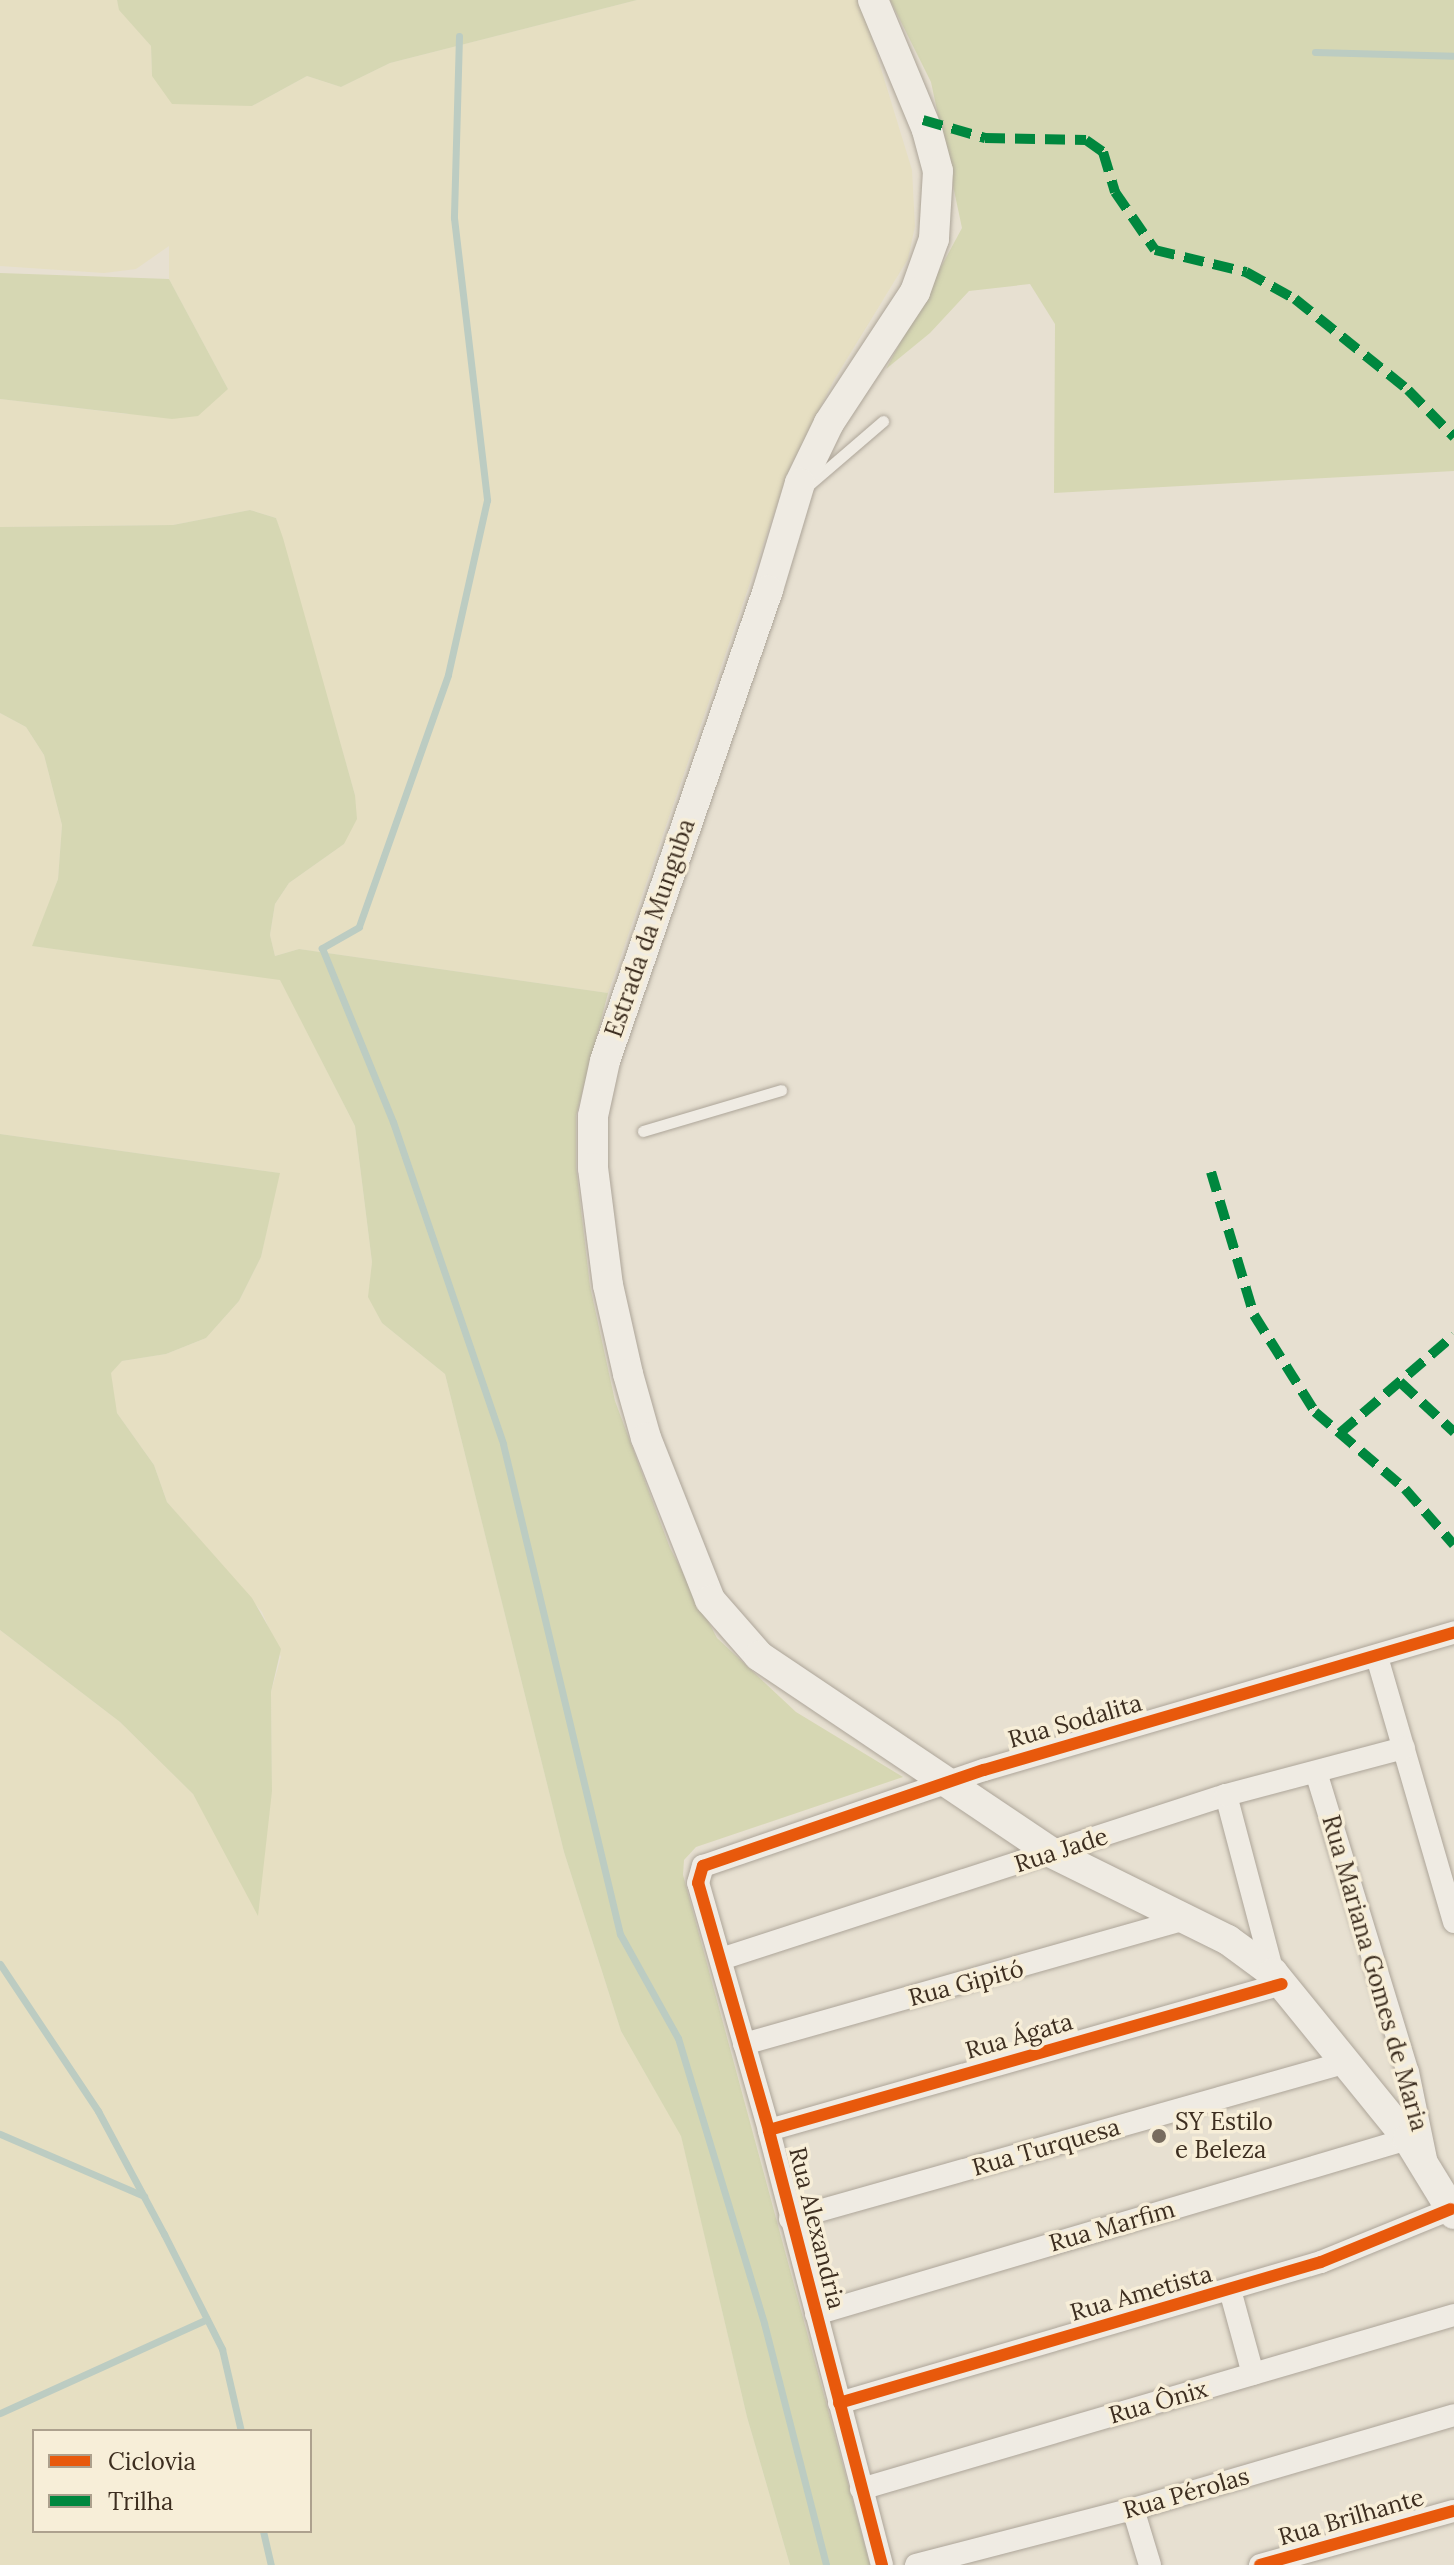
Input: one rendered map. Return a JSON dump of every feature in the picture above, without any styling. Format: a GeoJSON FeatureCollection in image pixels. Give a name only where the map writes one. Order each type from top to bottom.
{"type":"FeatureCollection","features":[{"type":"Feature","properties":{"kind":"main road","name":"Estrada da Munguba"},"geometry":{"type":"LineString","coordinates":[[873,0],[927,130],[938,171],[934,239],[915,292],[829,423],[795,497],[768,590],[605,1061],[593,1116],[593,1168],[608,1285],[628,1374],[651,1451],[710,1600],[759,1656],[791,1682],[949,1782],[1052,1853],[1187,1919],[1277,1979],[1408,2139],[1452,2212]]}},
{"type":"Feature","properties":{"kind":"street","name":"Rua Sodalita"},"geometry":{"type":"LineString","coordinates":[[710,1860],[949,1782],[1454,1633]]}},
{"type":"Feature","properties":{"kind":"street"},"geometry":{"type":"LineString","coordinates":[[1377,1657],[1454,1922]]}},
{"type":"Feature","properties":{"kind":"street","name":"Rua Jade"},"geometry":{"type":"LineString","coordinates":[[721,1959],[1226,1795],[1404,1748]]}},
{"type":"Feature","properties":{"kind":"street","name":"Rua Mariana Gomes de Maria"},"geometry":{"type":"LineString","coordinates":[[1316,1772],[1408,2072],[1430,2175]]}},
{"type":"Feature","properties":{"kind":"street"},"geometry":{"type":"LineString","coordinates":[[1226,1795],[1277,1979]]}},
{"type":"Feature","properties":{"kind":"street","name":"Rua Alexandria"},"geometry":{"type":"LineString","coordinates":[[710,1860],[698,1883],[769,2130],[882,2565]]}},
{"type":"Feature","properties":{"kind":"street","name":"Rua Gipitó"},"geometry":{"type":"LineString","coordinates":[[744,2044],[1187,1919]]}},
{"type":"Feature","properties":{"kind":"street","name":"Rua Ágata"},"geometry":{"type":"LineString","coordinates":[[769,2130],[1277,1979]]}},
{"type":"Feature","properties":{"kind":"street","name":"Rua Turquesa"},"geometry":{"type":"LineString","coordinates":[[790,2219],[1347,2062]]}},
{"type":"Feature","properties":{"kind":"street","name":"Rua Marfim"},"geometry":{"type":"LineString","coordinates":[[816,2314],[1408,2139]]}},
{"type":"Feature","properties":{"kind":"street","name":"Rua Ametista"},"geometry":{"type":"LineString","coordinates":[[839,2403],[1230,2290],[1390,2237],[1452,2212]]}},
{"type":"Feature","properties":{"kind":"street"},"geometry":{"type":"LineString","coordinates":[[1230,2290],[1253,2374]]}},
{"type":"Feature","properties":{"kind":"street","name":"Rua Ônix"},"geometry":{"type":"LineString","coordinates":[[861,2489],[1454,2315]]}},
{"type":"Feature","properties":{"kind":"street","name":"Rua Pérolas"},"geometry":{"type":"LineString","coordinates":[[916,2565],[1133,2509],[1454,2415]]}},
{"type":"Feature","properties":{"kind":"street"},"geometry":{"type":"LineString","coordinates":[[1133,2509],[1150,2565]]}},
{"type":"Feature","properties":{"kind":"street","name":"Rua Brilhante"},"geometry":{"type":"LineString","coordinates":[[1260,2565],[1454,2511]]}},
{"type":"Feature","properties":{"kind":"lane"},"geometry":{"type":"LineString","coordinates":[[795,497],[883,421]]}},
{"type":"Feature","properties":{"kind":"lane"},"geometry":{"type":"LineString","coordinates":[[643,1131],[781,1090]]}},
{"type":"Feature","properties":{"kind":"shaded area"},"geometry":{"type":"Polygon","coordinates":[[[0,0],[117,0],[120,10],[151,46],[152,76],[252,106],[307,76],[341,87],[390,63],[637,0],[860,0],[912,170],[915,226],[908,259],[834,380],[789,470],[608,993],[299,949],[275,956],[270,935],[275,904],[289,883],[344,844],[355,795],[276,518],[250,510],[173,525],[0,527],[0,399],[127,414],[228,389],[169,279],[169,246],[136,269],[104,273],[0,266],[0,0]]]}},
{"type":"Feature","properties":{"kind":"shaded area"},"geometry":{"type":"Polygon","coordinates":[[[0,713],[26,727],[44,755],[62,825],[58,879],[33,946],[280,979],[355,1126],[372,1262],[369,1297],[382,1323],[445,1374],[564,1852],[621,2031],[681,2135],[747,2417],[790,2565],[0,2565],[0,1630],[120,1722],[193,1794],[221,1842],[272,1791],[271,1692],[281,1657],[262,1612],[167,1502],[154,1465],[117,1413],[111,1394],[111,1372],[122,1361],[166,1354],[206,1338],[239,1301],[261,1257],[279,1173],[0,1134],[0,713]]]}},
{"type":"Feature","properties":{"kind":"green space"},"geometry":{"type":"Polygon","coordinates":[[[117,0],[637,0],[390,63],[341,87],[307,76],[252,106],[172,104],[152,76],[151,46],[119,10],[117,0]]]}},
{"type":"Feature","properties":{"kind":"green space"},"geometry":{"type":"Polygon","coordinates":[[[890,0],[1454,0],[1454,471],[1054,493],[1055,324],[1030,284],[969,291],[930,333],[886,369],[962,228],[931,82],[890,0]]]}},
{"type":"Feature","properties":{"kind":"green space"},"geometry":{"type":"Polygon","coordinates":[[[0,273],[169,279],[228,389],[198,416],[172,419],[0,399],[0,273]]]}},
{"type":"Feature","properties":{"kind":"green space"},"geometry":{"type":"Polygon","coordinates":[[[250,510],[276,518],[283,538],[355,795],[357,819],[344,844],[289,883],[275,904],[270,935],[275,956],[299,949],[608,993],[576,1116],[576,1167],[590,1286],[615,1401],[670,1548],[717,1638],[796,1712],[903,1777],[696,1847],[684,1860],[683,1875],[870,2565],[790,2565],[747,2417],[681,2136],[621,2031],[564,1852],[445,1374],[382,1323],[368,1297],[372,1262],[355,1126],[280,980],[32,946],[58,879],[62,825],[44,755],[26,727],[0,713],[0,527],[173,525],[250,510]]]}},
{"type":"Feature","properties":{"kind":"green space"},"geometry":{"type":"Polygon","coordinates":[[[0,1134],[280,1173],[261,1257],[239,1301],[206,1338],[166,1354],[122,1361],[111,1373],[117,1413],[154,1465],[167,1502],[252,1598],[281,1649],[271,1692],[272,1791],[258,1916],[193,1794],[120,1722],[0,1630],[0,1134]]]}},
{"type":"Feature","properties":{"kind":"waterway"},"geometry":{"type":"LineString","coordinates":[[459,36],[454,218],[487,500],[448,675],[359,927],[322,948],[393,1122],[503,1444],[620,1934],[678,2038],[764,2323],[826,2565]]}},
{"type":"Feature","properties":{"kind":"waterway"},"geometry":{"type":"LineString","coordinates":[[1315,52],[1454,56]]}},
{"type":"Feature","properties":{"kind":"waterway"},"geometry":{"type":"LineString","coordinates":[[0,1964],[98,2111],[164,2234],[222,2349],[241,2429]]}},
{"type":"Feature","properties":{"kind":"waterway"},"geometry":{"type":"LineString","coordinates":[[0,2134],[144,2196]]}},
{"type":"Feature","properties":{"kind":"waterway"},"geometry":{"type":"LineString","coordinates":[[0,2413],[207,2319]]}},
{"type":"Feature","properties":{"kind":"waterway"},"geometry":{"type":"LineString","coordinates":[[263,2533],[271,2565]]}},
{"type":"Feature","properties":{"kind":"marked path"},"geometry":{"type":"LineString","coordinates":[[923,120],[985,138],[1086,140],[1103,152],[1115,192],[1155,250],[1246,272],[1295,299],[1408,390],[1454,437]]}},
{"type":"Feature","properties":{"kind":"marked path"},"geometry":{"type":"LineString","coordinates":[[1211,1172],[1254,1315],[1315,1412],[1405,1489],[1454,1545]]}},
{"type":"Feature","properties":{"kind":"marked path"},"geometry":{"type":"LineString","coordinates":[[1340,1433],[1454,1335]]}},
{"type":"Feature","properties":{"kind":"marked path"},"geometry":{"type":"LineString","coordinates":[[1400,1382],[1454,1432]]}},
{"type":"Feature","properties":{"kind":"cycle path"},"geometry":{"type":"LineString","coordinates":[[882,2565],[769,2130],[698,1883],[703,1866],[984,1770],[1454,1633]]}},
{"type":"Feature","properties":{"kind":"cycle path"},"geometry":{"type":"LineString","coordinates":[[769,2130],[1282,1984]]}},
{"type":"Feature","properties":{"kind":"cycle path"},"geometry":{"type":"LineString","coordinates":[[839,2403],[1321,2262],[1451,2209]]}},
{"type":"Feature","properties":{"kind":"cycle path"},"geometry":{"type":"LineString","coordinates":[[1260,2565],[1454,2511]]}},
{"type":"Feature","properties":{"kind":"place","name":"SY Estilo e Beleza"},"geometry":{"type":"Point","coordinates":[1159,2136]}}]}
